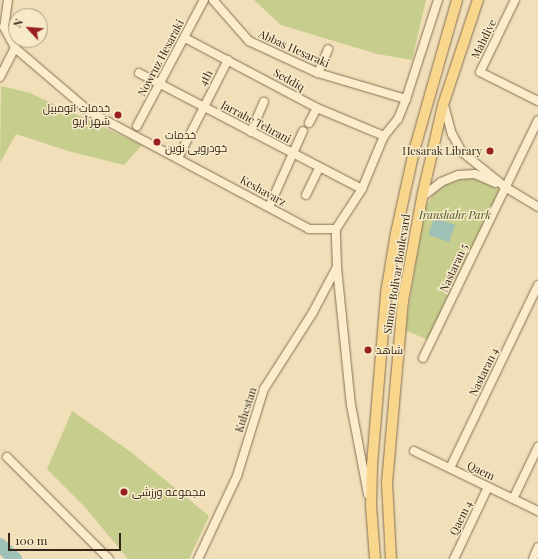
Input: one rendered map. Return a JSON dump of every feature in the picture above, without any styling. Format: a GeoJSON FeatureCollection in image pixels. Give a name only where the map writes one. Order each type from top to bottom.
{"type":"FeatureCollection","features":[{"type":"Feature","properties":{"kind":"main road","name":"Simon Bolivar Boulevard"},"geometry":{"type":"LineString","coordinates":[[375,559],[371,506],[379,353],[396,233],[414,151],[457,0]]}},
{"type":"Feature","properties":{"kind":"main road","name":"Simon Bolivar Boulevard"},"geometry":{"type":"LineString","coordinates":[[391,559],[387,482],[397,353],[422,197],[443,105],[478,0]]}},
{"type":"Feature","properties":{"kind":"street","name":"Keshavarz"},"geometry":{"type":"LineString","coordinates":[[8,0],[2,27],[8,37]]}},
{"type":"Feature","properties":{"kind":"street","name":"Nowruz Hesaraki"},"geometry":{"type":"LineString","coordinates":[[137,126],[204,0]]}},
{"type":"Feature","properties":{"kind":"street","name":"Abbas Hesaraki"},"geometry":{"type":"LineString","coordinates":[[213,0],[249,41],[318,73],[406,99]]}},
{"type":"Feature","properties":{"kind":"street"},"geometry":{"type":"LineString","coordinates":[[336,229],[362,189],[384,136],[398,119],[406,99],[438,0]]}},
{"type":"Feature","properties":{"kind":"street","name":"Mahdiye"},"geometry":{"type":"LineString","coordinates":[[515,0],[480,72],[538,102]]}},
{"type":"Feature","properties":{"kind":"street","name":"Seddiq"},"geometry":{"type":"LineString","coordinates":[[185,38],[317,108],[384,136]]}},
{"type":"Feature","properties":{"kind":"street","name":"Keshavarz"},"geometry":{"type":"LineString","coordinates":[[15,48],[90,112],[309,229],[336,229]]}},
{"type":"Feature","properties":{"kind":"street"},"geometry":{"type":"LineString","coordinates":[[1,71],[15,48]]}},
{"type":"Feature","properties":{"kind":"street"},"geometry":{"type":"LineString","coordinates":[[318,73],[328,49]]}},
{"type":"Feature","properties":{"kind":"street","name":"4th"},"geometry":{"type":"LineString","coordinates":[[178,158],[228,60]]}},
{"type":"Feature","properties":{"kind":"street","name":"Jarrahe Tehrani"},"geometry":{"type":"LineString","coordinates":[[139,73],[319,168],[362,189]]}},
{"type":"Feature","properties":{"kind":"street"},"geometry":{"type":"LineString","coordinates":[[251,132],[264,102]]}},
{"type":"Feature","properties":{"kind":"street"},"geometry":{"type":"LineString","coordinates":[[443,105],[452,134],[462,152],[505,187]]}},
{"type":"Feature","properties":{"kind":"street"},"geometry":{"type":"LineString","coordinates":[[310,123],[317,108]]}},
{"type":"Feature","properties":{"kind":"street","name":"Nastaran 5"},"geometry":{"type":"LineString","coordinates":[[424,358],[538,120]]}},
{"type":"Feature","properties":{"kind":"street"},"geometry":{"type":"LineString","coordinates":[[269,207],[303,132]]}},
{"type":"Feature","properties":{"kind":"street"},"geometry":{"type":"LineString","coordinates":[[306,195],[319,168]]}},
{"type":"Feature","properties":{"kind":"street"},"geometry":{"type":"LineString","coordinates":[[422,197],[441,182],[458,175],[475,174],[505,187],[538,207]]}},
{"type":"Feature","properties":{"kind":"street","name":"Kuhestan"},"geometry":{"type":"LineString","coordinates":[[198,559],[237,476],[264,389],[312,314],[337,267],[336,229]]}},
{"type":"Feature","properties":{"kind":"street"},"geometry":{"type":"LineString","coordinates":[[337,267],[351,405],[371,506]]}},
{"type":"Feature","properties":{"kind":"street","name":"Nastaran 4"},"geometry":{"type":"LineString","coordinates":[[450,468],[538,285]]}},
{"type":"Feature","properties":{"kind":"street"},"geometry":{"type":"LineString","coordinates":[[513,499],[538,447]]}},
{"type":"Feature","properties":{"kind":"street","name":"Qaem"},"geometry":{"type":"LineString","coordinates":[[414,451],[538,511]]}},
{"type":"Feature","properties":{"kind":"street"},"geometry":{"type":"LineString","coordinates":[[7,457],[109,559]]}},
{"type":"Feature","properties":{"kind":"street","name":"Qaem 4"},"geometry":{"type":"LineString","coordinates":[[454,559],[488,487]]}},
{"type":"Feature","properties":{"kind":"street"},"geometry":{"type":"LineString","coordinates":[[532,559],[538,547]]}},
{"type":"Feature","properties":{"kind":"green space"},"geometry":{"type":"Polygon","coordinates":[[[254,0],[426,0],[412,60],[377,54],[281,25],[254,0]]]}},
{"type":"Feature","properties":{"kind":"green space"},"geometry":{"type":"Polygon","coordinates":[[[1,86],[30,93],[142,145],[124,165],[68,151],[16,134],[0,163],[1,86]]]}},
{"type":"Feature","properties":{"kind":"green space","name":"Iranshahr Park"},"geometry":{"type":"Polygon","coordinates":[[[466,178],[474,178],[500,190],[428,340],[405,330],[425,208],[435,190],[447,183],[466,178]]]}},
{"type":"Feature","properties":{"kind":"green space","name":"مجموعه ورزشی"},"geometry":{"type":"Polygon","coordinates":[[[72,411],[131,452],[209,516],[189,559],[128,559],[84,506],[47,469],[72,411]]]}},
{"type":"Feature","properties":{"kind":"water"},"geometry":{"type":"Polygon","coordinates":[[[434,218],[455,225],[449,242],[428,235],[434,218]]]}},
{"type":"Feature","properties":{"kind":"waterway"},"geometry":{"type":"LineString","coordinates":[[0,545],[15,559]]}},
{"type":"Feature","properties":{"kind":"place","name":"خدمات اتومبیل شهر آریو"},"geometry":{"type":"Point","coordinates":[118,115]}},
{"type":"Feature","properties":{"kind":"place","name":"خدمات خودرویی نوین"},"geometry":{"type":"Point","coordinates":[157,142]}},
{"type":"Feature","properties":{"kind":"place","name":"Hesarak Library"},"geometry":{"type":"Point","coordinates":[490,151]}},
{"type":"Feature","properties":{"kind":"place","name":"شاهد"},"geometry":{"type":"Point","coordinates":[368,350]}},
{"type":"Feature","properties":{"kind":"place","name":"مجموعه ورزشی"},"geometry":{"type":"Point","coordinates":[124,492]}}]}
